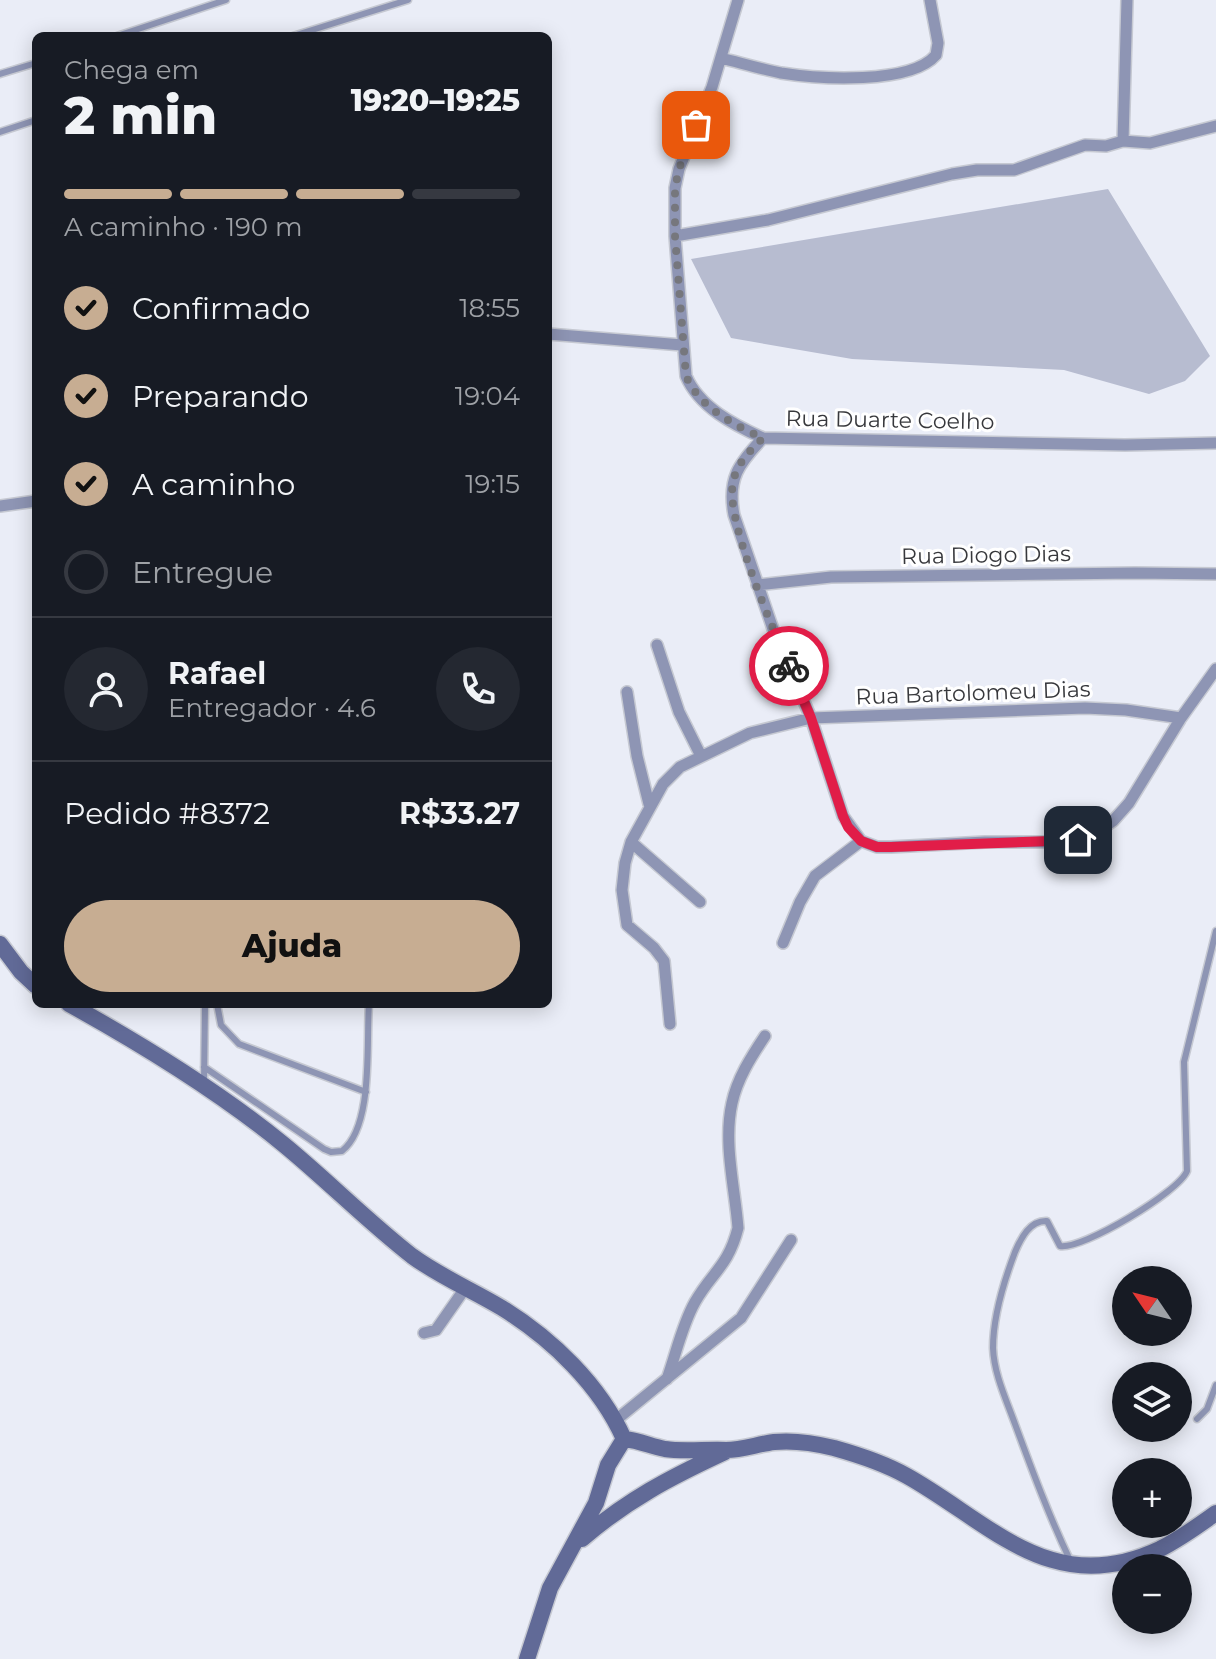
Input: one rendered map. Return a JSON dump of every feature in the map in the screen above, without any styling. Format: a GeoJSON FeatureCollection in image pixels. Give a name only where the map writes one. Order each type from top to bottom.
{"type":"FeatureCollection","features":[{"type":"Feature","properties":{"kind":"street","name":"Rua Duarte Coelho"},"geometry":{"type":"LineString","coordinates":[[738,0],[675,188],[675,236],[686,376],[691,389],[705,403],[728,420],[763,438],[1125,445],[1216,443]]}},
{"type":"Feature","properties":{"kind":"street"},"geometry":{"type":"LineString","coordinates":[[721,58],[781,73],[828,77],[867,76],[918,68],[936,55],[938,43],[930,0]]}},
{"type":"Feature","properties":{"kind":"street"},"geometry":{"type":"LineString","coordinates":[[1123,141],[1127,0]]}},
{"type":"Feature","properties":{"kind":"street"},"geometry":{"type":"LineString","coordinates":[[675,236],[768,220],[952,174],[1014,170],[1085,145],[1106,146],[1123,141],[1150,143],[1216,126]]}},
{"type":"Feature","properties":{"kind":"street"},"geometry":{"type":"LineString","coordinates":[[552,334],[682,345]]}},
{"type":"Feature","properties":{"kind":"street"},"geometry":{"type":"LineString","coordinates":[[763,438],[737,469],[731,498],[757,585],[811,718],[843,816],[861,841],[877,847],[891,847],[1078,840],[1113,821],[1129,803],[1181,718],[1216,669]]}},
{"type":"Feature","properties":{"kind":"street"},"geometry":{"type":"LineString","coordinates":[[0,506],[32,502]]}},
{"type":"Feature","properties":{"kind":"street","name":"Rua Diogo Dias"},"geometry":{"type":"LineString","coordinates":[[757,585],[831,577],[1216,574]]}},
{"type":"Feature","properties":{"kind":"street"},"geometry":{"type":"LineString","coordinates":[[657,645],[674,700],[701,756]]}},
{"type":"Feature","properties":{"kind":"street"},"geometry":{"type":"LineString","coordinates":[[627,692],[637,756],[649,804]]}},
{"type":"Feature","properties":{"kind":"street","name":"Rua Bartolomeu Dias"},"geometry":{"type":"LineString","coordinates":[[670,1024],[664,961],[627,925],[623,908],[625,863],[631,842],[649,804],[680,767],[750,733],[811,718],[1085,708],[1181,718]]}},
{"type":"Feature","properties":{"kind":"street"},"geometry":{"type":"LineString","coordinates":[[783,943],[815,876],[861,841]]}},
{"type":"Feature","properties":{"kind":"street"},"geometry":{"type":"LineString","coordinates":[[631,842],[700,902]]}},
{"type":"Feature","properties":{"kind":"street"},"geometry":{"type":"LineString","coordinates":[[0,944],[32,982]]}},
{"type":"Feature","properties":{"kind":"street"},"geometry":{"type":"LineString","coordinates":[[76,1008],[146,1047],[282,1144],[415,1258],[502,1308],[546,1339],[581,1375],[616,1420],[624,1439]]}},
{"type":"Feature","properties":{"kind":"street"},"geometry":{"type":"LineString","coordinates":[[667,1379],[695,1301],[727,1261],[734,1244],[738,1228],[732,1173],[731,1103],[747,1064],[765,1036]]}},
{"type":"Feature","properties":{"kind":"street"},"geometry":{"type":"LineString","coordinates":[[616,1420],[741,1318],[791,1240]]}},
{"type":"Feature","properties":{"kind":"street"},"geometry":{"type":"LineString","coordinates":[[424,1333],[436,1330],[466,1287]]}},
{"type":"Feature","properties":{"kind":"street"},"geometry":{"type":"LineString","coordinates":[[624,1439],[644,1441],[665,1449],[731,1450],[798,1441],[872,1459],[906,1475],[1025,1551],[1046,1559],[1072,1563],[1108,1563],[1144,1555],[1179,1538],[1216,1513]]}},
{"type":"Feature","properties":{"kind":"street"},"geometry":{"type":"LineString","coordinates":[[527,1659],[550,1588],[559,1568],[575,1546],[605,1481],[608,1465],[624,1439]]}},
{"type":"Feature","properties":{"kind":"street"},"geometry":{"type":"LineString","coordinates":[[665,1449],[674,1466],[674,1475]]}},
{"type":"Feature","properties":{"kind":"street"},"geometry":{"type":"LineString","coordinates":[[575,1546],[620,1508],[674,1475],[731,1450]]}},
{"type":"Feature","properties":{"kind":"street"},"geometry":{"type":"LineString","coordinates":[[605,1481],[607,1493],[620,1508]]}},
{"type":"Feature","properties":{"kind":"lane"},"geometry":{"type":"LineString","coordinates":[[129,32],[226,0]]}},
{"type":"Feature","properties":{"kind":"lane"},"geometry":{"type":"LineString","coordinates":[[306,32],[408,0]]}},
{"type":"Feature","properties":{"kind":"lane"},"geometry":{"type":"LineString","coordinates":[[0,74],[32,64]]}},
{"type":"Feature","properties":{"kind":"lane"},"geometry":{"type":"LineString","coordinates":[[0,132],[32,121]]}},
{"type":"Feature","properties":{"kind":"lane"},"geometry":{"type":"LineString","coordinates":[[1072,1563],[1039,1491],[999,1381],[993,1350],[997,1314],[1013,1257],[1033,1225],[1047,1221],[1060,1246],[1071,1246],[1102,1232],[1160,1197],[1185,1176],[1184,1062],[1216,931]]}},
{"type":"Feature","properties":{"kind":"lane"},"geometry":{"type":"LineString","coordinates":[[204,1087],[205,1008]]}},
{"type":"Feature","properties":{"kind":"lane"},"geometry":{"type":"LineString","coordinates":[[218,1008],[221,1025],[239,1044],[366,1092]]}},
{"type":"Feature","properties":{"kind":"lane"},"geometry":{"type":"LineString","coordinates":[[204,1067],[331,1152],[342,1151],[351,1143],[366,1092],[369,1008]]}},
{"type":"Feature","properties":{"kind":"lane"},"geometry":{"type":"LineString","coordinates":[[1197,1419],[1207,1409],[1216,1385]]}},
{"type":"Feature","properties":{"kind":"shaded area"},"geometry":{"type":"Polygon","coordinates":[[[1108,189],[1210,356],[1185,381],[1149,394],[1064,370],[852,359],[731,338],[691,259],[1108,189]]]}},
{"type":"Feature","properties":{"kind":"way so far"},"geometry":{"type":"LineString","coordinates":[[696,125],[675,188],[675,236],[686,376],[691,389],[705,403],[743,429],[763,438],[737,469],[731,498],[757,585],[789,666]]}},
{"type":"Feature","properties":{"kind":"route"},"geometry":{"type":"LineString","coordinates":[[789,666],[811,718],[843,816],[861,841],[877,847],[891,847],[1078,840]]}}]}
